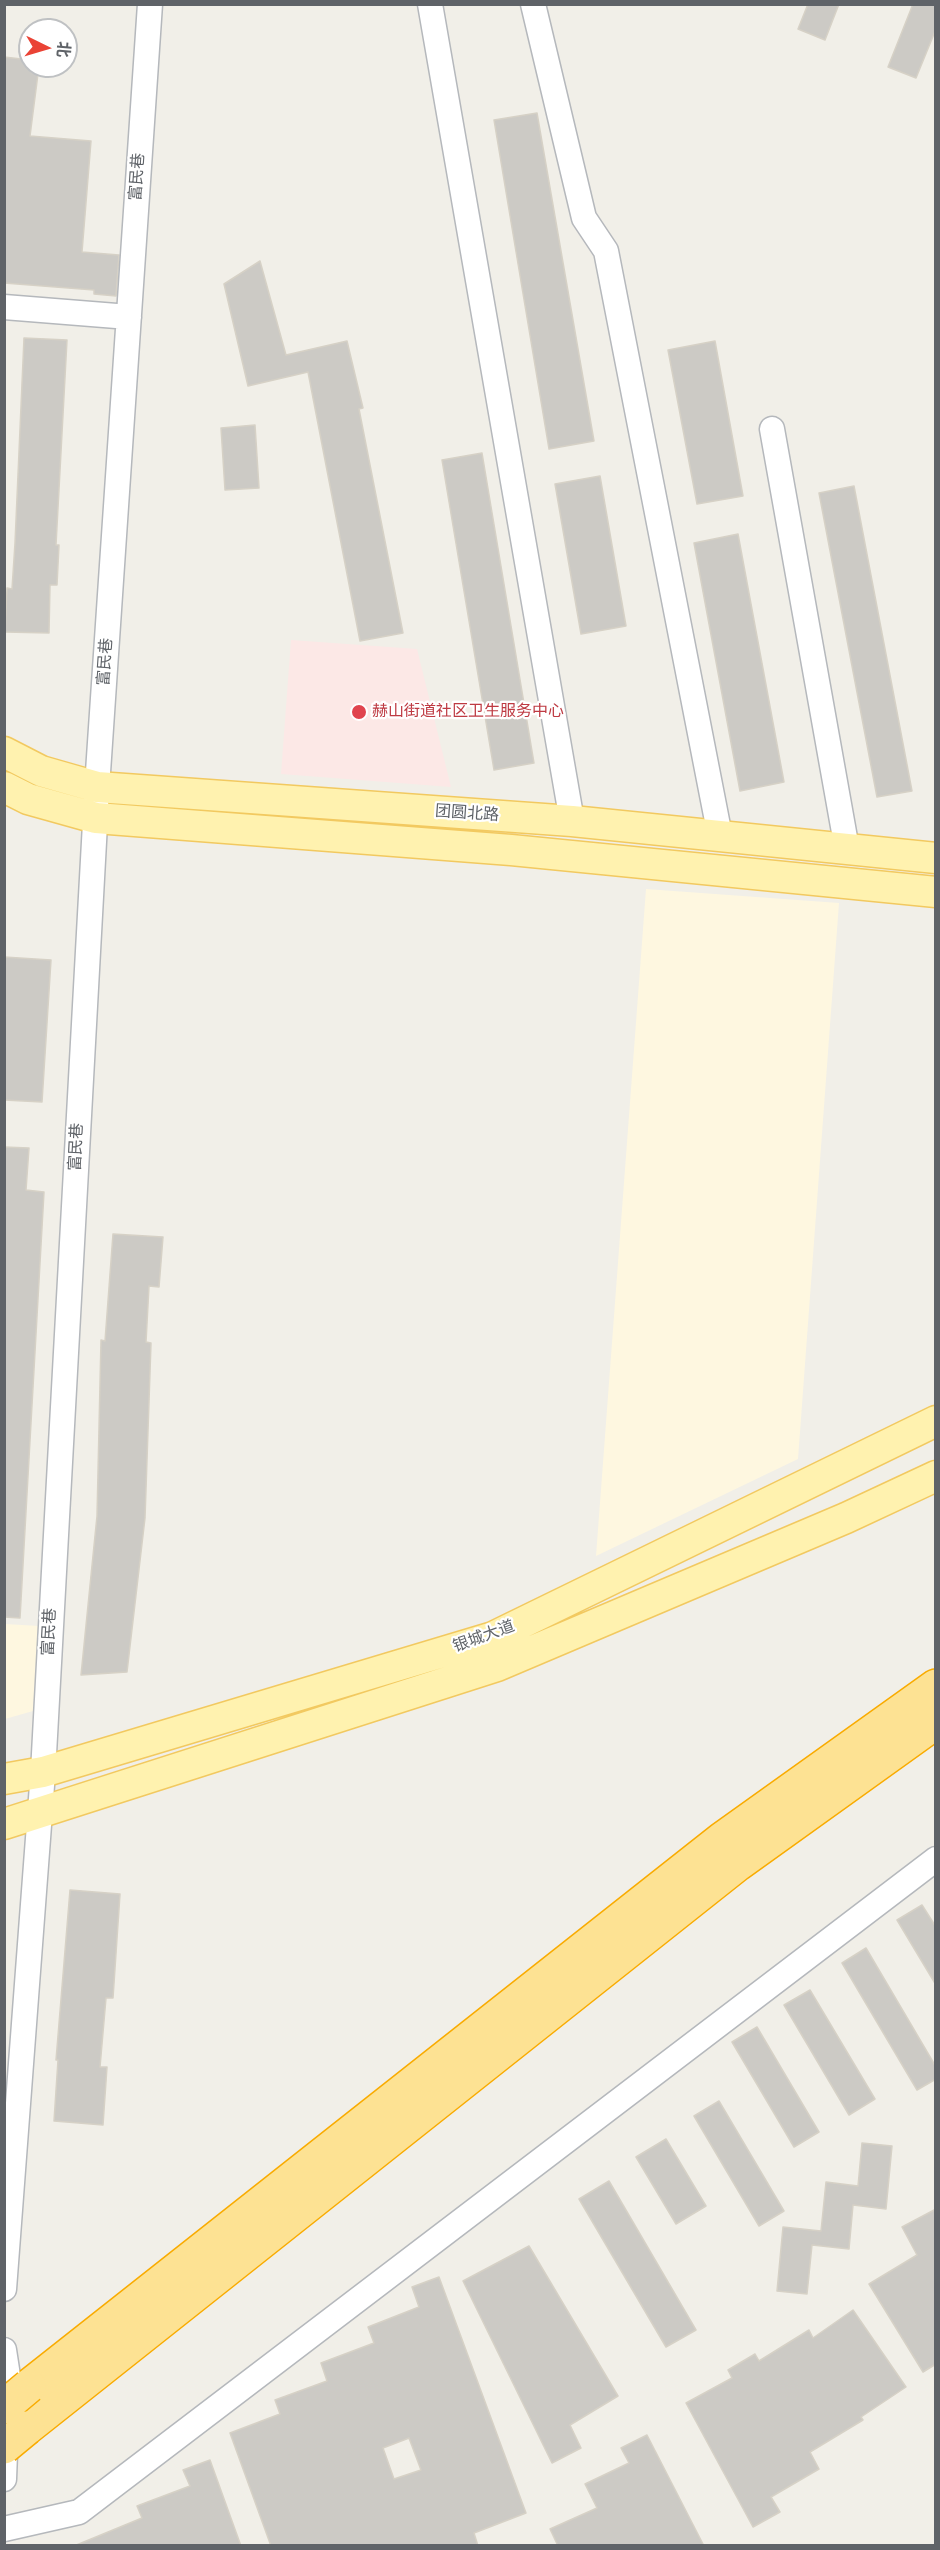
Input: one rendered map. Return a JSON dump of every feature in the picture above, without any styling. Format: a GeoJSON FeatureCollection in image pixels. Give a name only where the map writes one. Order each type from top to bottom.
{"type":"FeatureCollection","features":[{"type":"Feature","properties":{"kind":"highway"},"geometry":{"type":"LineString","coordinates":[[12,2427],[29,2386],[722,1839],[936,1686]]}},
{"type":"Feature","properties":{"kind":"highway"},"geometry":{"type":"LineString","coordinates":[[12,2427],[738,1864],[936,1722]]}},
{"type":"Feature","properties":{"kind":"main road","name":"团圆北路"},"geometry":{"type":"LineString","coordinates":[[4,752],[41,771],[97,787],[572,821],[936,858]]}},
{"type":"Feature","properties":{"kind":"main road","name":"团圆北路"},"geometry":{"type":"LineString","coordinates":[[4,787],[28,799],[96,818],[511,849],[936,892]]}},
{"type":"Feature","properties":{"kind":"main road","name":"银城大道"},"geometry":{"type":"LineString","coordinates":[[4,1779],[43,1772],[493,1637],[936,1420]]}},
{"type":"Feature","properties":{"kind":"main road","name":"银城大道"},"geometry":{"type":"LineString","coordinates":[[4,1824],[497,1666],[846,1518],[936,1476]]}},
{"type":"Feature","properties":{"kind":"street","name":"富民巷"},"geometry":{"type":"LineString","coordinates":[[4,2289],[38,1814],[43,1772],[97,787],[150,4]]}},
{"type":"Feature","properties":{"kind":"street"},"geometry":{"type":"LineString","coordinates":[[430,4],[572,821]]}},
{"type":"Feature","properties":{"kind":"street"},"geometry":{"type":"LineString","coordinates":[[533,4],[584,218],[606,251],[720,836]]}},
{"type":"Feature","properties":{"kind":"street"},"geometry":{"type":"LineString","coordinates":[[4,307],[129,317]]}},
{"type":"Feature","properties":{"kind":"street"},"geometry":{"type":"LineString","coordinates":[[772,429],[847,849]]}},
{"type":"Feature","properties":{"kind":"street"},"geometry":{"type":"LineString","coordinates":[[4,2529],[79,2512],[936,1859]]}},
{"type":"Feature","properties":{"kind":"street"},"geometry":{"type":"LineString","coordinates":[[4,2350],[8,2376],[4,2479]]}},
{"type":"Feature","properties":{"kind":"shaded area","name":"赫山街道社区卫生服务中心"},"geometry":{"type":"Polygon","coordinates":[[[291,640],[417,649],[451,787],[281,774],[291,640]]]}},
{"type":"Feature","properties":{"kind":"shaded area"},"geometry":{"type":"Polygon","coordinates":[[[646,889],[839,903],[798,1459],[596,1556],[646,889]]]}},
{"type":"Feature","properties":{"kind":"shaded area"},"geometry":{"type":"Polygon","coordinates":[[[5,1624],[39,1626],[33,1711],[5,1719],[5,1624]]]}},
{"type":"Feature","properties":{"kind":"building"},"geometry":{"type":"Polygon","coordinates":[[[808,4],[839,4],[825,40],[798,29],[808,4]]]}},
{"type":"Feature","properties":{"kind":"building"},"geometry":{"type":"Polygon","coordinates":[[[913,4],[936,4],[936,29],[916,78],[888,67],[913,4]]]}},
{"type":"Feature","properties":{"kind":"building"},"geometry":{"type":"Polygon","coordinates":[[[4,57],[18,59],[18,78],[37,78],[30,136],[91,141],[82,252],[119,255],[116,296],[94,294],[94,290],[4,283],[4,57]]]}},
{"type":"Feature","properties":{"kind":"building"},"geometry":{"type":"Polygon","coordinates":[[[537,113],[594,441],[549,449],[494,120],[537,113]]]}},
{"type":"Feature","properties":{"kind":"building"},"geometry":{"type":"Polygon","coordinates":[[[260,261],[286,355],[347,341],[363,408],[359,409],[403,633],[360,641],[308,372],[248,386],[224,284],[260,261]]]}},
{"type":"Feature","properties":{"kind":"building"},"geometry":{"type":"Polygon","coordinates":[[[24,338],[67,340],[56,545],[59,545],[57,585],[50,585],[49,633],[5,632],[7,588],[12,589],[15,543],[24,338]]]}},
{"type":"Feature","properties":{"kind":"building"},"geometry":{"type":"Polygon","coordinates":[[[715,341],[743,496],[697,504],[668,350],[715,341]]]}},
{"type":"Feature","properties":{"kind":"building"},"geometry":{"type":"Polygon","coordinates":[[[255,425],[259,488],[225,490],[221,428],[255,425]]]}},
{"type":"Feature","properties":{"kind":"building"},"geometry":{"type":"Polygon","coordinates":[[[482,453],[534,763],[494,770],[442,460],[482,453]]]}},
{"type":"Feature","properties":{"kind":"building"},"geometry":{"type":"Polygon","coordinates":[[[600,476],[626,626],[581,634],[555,484],[600,476]]]}},
{"type":"Feature","properties":{"kind":"building"},"geometry":{"type":"Polygon","coordinates":[[[854,486],[912,791],[877,797],[819,493],[854,486]]]}},
{"type":"Feature","properties":{"kind":"building"},"geometry":{"type":"Polygon","coordinates":[[[738,534],[784,782],[740,791],[694,543],[738,534]]]}},
{"type":"Feature","properties":{"kind":"building"},"geometry":{"type":"Polygon","coordinates":[[[4,957],[51,960],[42,1102],[4,1100],[4,957]]]}},
{"type":"Feature","properties":{"kind":"building"},"geometry":{"type":"Polygon","coordinates":[[[4,1147],[29,1148],[26,1190],[44,1192],[20,1618],[4,1617],[4,1147]]]}},
{"type":"Feature","properties":{"kind":"building"},"geometry":{"type":"Polygon","coordinates":[[[113,1234],[163,1237],[159,1287],[149,1286],[146,1342],[151,1343],[145,1518],[127,1672],[81,1675],[97,1516],[101,1340],[105,1341],[113,1234]]]}},
{"type":"Feature","properties":{"kind":"building"},"geometry":{"type":"Polygon","coordinates":[[[70,1890],[120,1894],[113,1998],[106,1998],[100,2067],[107,2067],[103,2125],[54,2121],[58,2060],[56,2060],[70,1890]]]}},
{"type":"Feature","properties":{"kind":"building"},"geometry":{"type":"Polygon","coordinates":[[[922,1905],[936,1927],[936,1985],[897,1920],[922,1905]]]}},
{"type":"Feature","properties":{"kind":"building"},"geometry":{"type":"Polygon","coordinates":[[[866,1948],[936,2067],[936,2079],[917,2090],[842,1963],[866,1948]]]}},
{"type":"Feature","properties":{"kind":"building"},"geometry":{"type":"Polygon","coordinates":[[[810,1990],[875,2099],[849,2115],[784,2005],[810,1990]]]}},
{"type":"Feature","properties":{"kind":"building"},"geometry":{"type":"Polygon","coordinates":[[[757,2027],[819,2132],[794,2147],[732,2042],[757,2027]]]}},
{"type":"Feature","properties":{"kind":"building"},"geometry":{"type":"Polygon","coordinates":[[[719,2101],[784,2211],[759,2226],[694,2116],[719,2101]]]}},
{"type":"Feature","properties":{"kind":"building"},"geometry":{"type":"Polygon","coordinates":[[[666,2139],[706,2206],[676,2224],[636,2157],[666,2139]]]}},
{"type":"Feature","properties":{"kind":"building"},"geometry":{"type":"Polygon","coordinates":[[[862,2143],[892,2146],[886,2209],[853,2205],[849,2249],[812,2245],[807,2294],[777,2291],[783,2227],[821,2231],[826,2182],[858,2186],[862,2143]]]}},
{"type":"Feature","properties":{"kind":"building"},"geometry":{"type":"Polygon","coordinates":[[[609,2181],[696,2330],[666,2347],[579,2199],[609,2181]]]}},
{"type":"Feature","properties":{"kind":"building"},"geometry":{"type":"Polygon","coordinates":[[[936,2209],[936,2364],[923,2372],[869,2284],[917,2255],[902,2227],[936,2209]]]}},
{"type":"Feature","properties":{"kind":"building"},"geometry":{"type":"Polygon","coordinates":[[[529,2246],[618,2396],[570,2425],[581,2448],[552,2463],[463,2281],[529,2246]]]}},
{"type":"Feature","properties":{"kind":"building"},"geometry":{"type":"Polygon","coordinates":[[[439,2277],[526,2513],[474,2533],[478,2546],[271,2546],[230,2433],[280,2414],[275,2400],[327,2381],[321,2363],[374,2343],[368,2327],[419,2307],[412,2287],[439,2277]],[[409,2438],[383,2448],[394,2479],[421,2470],[409,2438]]]}},
{"type":"Feature","properties":{"kind":"building"},"geometry":{"type":"Polygon","coordinates":[[[853,2310],[906,2387],[861,2417],[863,2420],[810,2452],[819,2469],[771,2497],[780,2512],[753,2527],[686,2403],[732,2378],[728,2370],[755,2354],[759,2361],[809,2330],[813,2338],[853,2310]]]}},
{"type":"Feature","properties":{"kind":"building"},"geometry":{"type":"Polygon","coordinates":[[[647,2435],[704,2546],[558,2546],[550,2529],[597,2508],[585,2484],[629,2463],[621,2448],[647,2435]]]}},
{"type":"Feature","properties":{"kind":"building"},"geometry":{"type":"Polygon","coordinates":[[[210,2460],[241,2546],[74,2546],[142,2518],[137,2506],[190,2486],[183,2470],[210,2460]]]}},
{"type":"Feature","properties":{"kind":"place","name":"赫山街道社区卫生服务中心"},"geometry":{"type":"Point","coordinates":[359,712]}}]}
